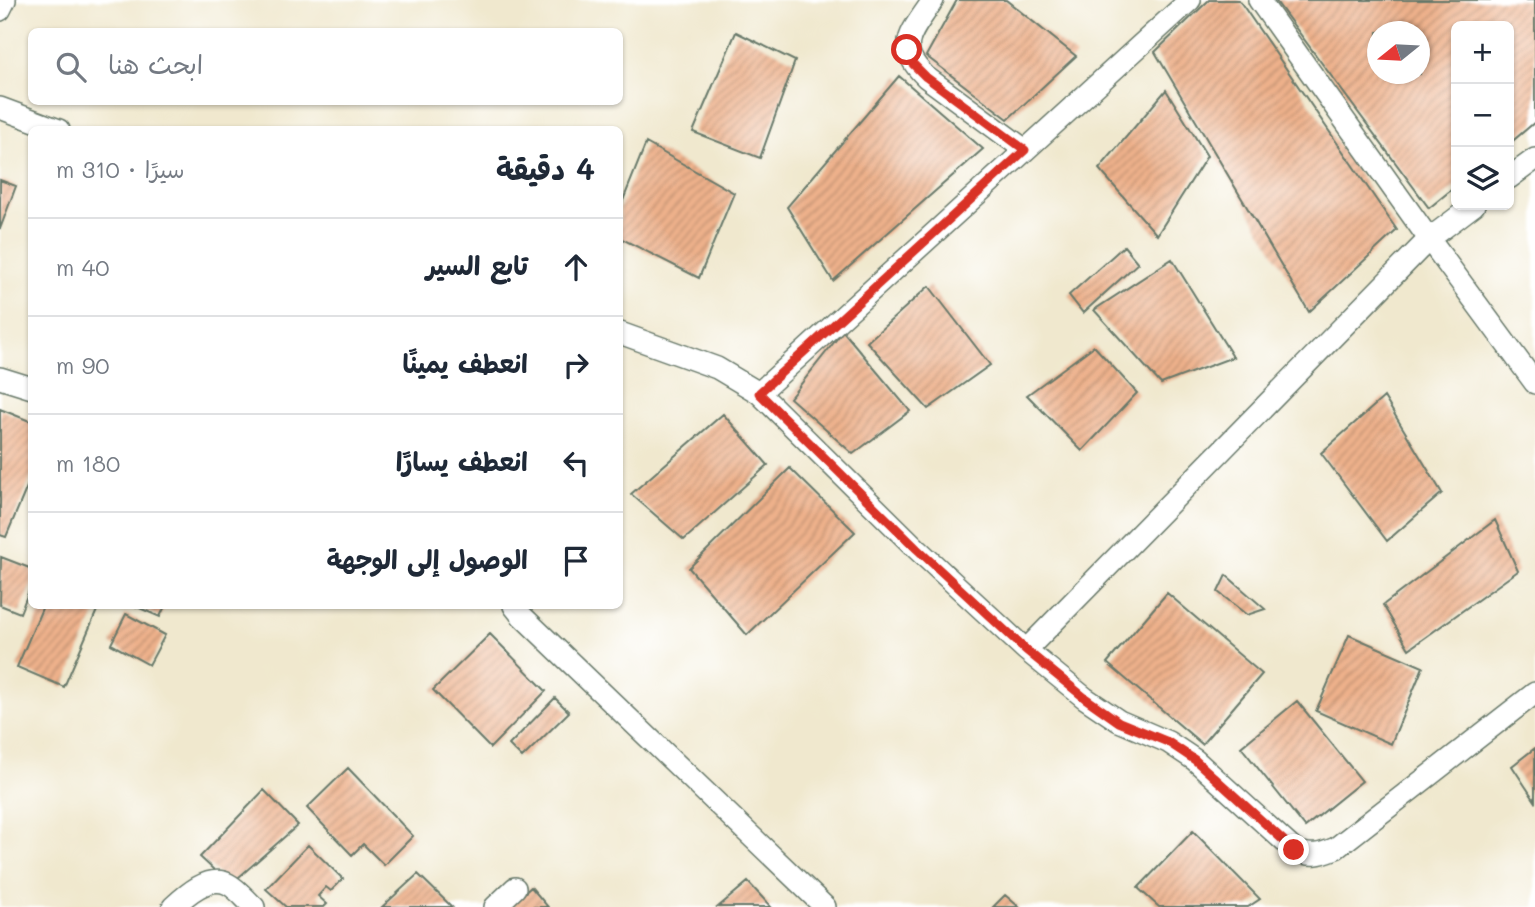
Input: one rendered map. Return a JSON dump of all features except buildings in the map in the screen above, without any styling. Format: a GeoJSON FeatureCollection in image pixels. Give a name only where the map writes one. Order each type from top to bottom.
{"type":"FeatureCollection","features":[{"type":"Feature","properties":{"kind":"street"},"geometry":{"type":"LineString","coordinates":[[0,10],[5,0]]}},
{"type":"Feature","properties":{"kind":"street"},"geometry":{"type":"LineString","coordinates":[[933,0],[911,35],[907,50],[913,64],[926,77],[1025,150]]}},
{"type":"Feature","properties":{"kind":"street"},"geometry":{"type":"LineString","coordinates":[[759,393],[1190,0]]}},
{"type":"Feature","properties":{"kind":"street"},"geometry":{"type":"LineString","coordinates":[[1259,0],[1535,383]]}},
{"type":"Feature","properties":{"kind":"street"},"geometry":{"type":"LineString","coordinates":[[0,108],[48,126]]}},
{"type":"Feature","properties":{"kind":"street"},"geometry":{"type":"LineString","coordinates":[[1514,174],[1535,159]]}},
{"type":"Feature","properties":{"kind":"street"},"geometry":{"type":"LineString","coordinates":[[1026,650],[1429,239],[1467,210]]}},
{"type":"Feature","properties":{"kind":"street"},"geometry":{"type":"LineString","coordinates":[[623,334],[717,369],[759,393],[917,549],[1026,650],[1119,722],[1168,742],[1195,760],[1294,850],[1307,856],[1318,856],[1336,848],[1535,693]]}},
{"type":"Feature","properties":{"kind":"street"},"geometry":{"type":"LineString","coordinates":[[0,378],[28,387]]}},
{"type":"Feature","properties":{"kind":"street"},"geometry":{"type":"LineString","coordinates":[[516,609],[825,907]]}},
{"type":"Feature","properties":{"kind":"street"},"geometry":{"type":"LineString","coordinates":[[173,907],[188,893],[209,883],[222,881],[254,907]]}},
{"type":"Feature","properties":{"kind":"street"},"geometry":{"type":"LineString","coordinates":[[495,907],[515,888]]}},
{"type":"Feature","properties":{"kind":"route"},"geometry":{"type":"LineString","coordinates":[[907,50],[913,64],[926,77],[1025,150],[759,393],[917,549],[1026,650],[1119,722],[1168,742],[1195,760],[1294,850]]}}]}
